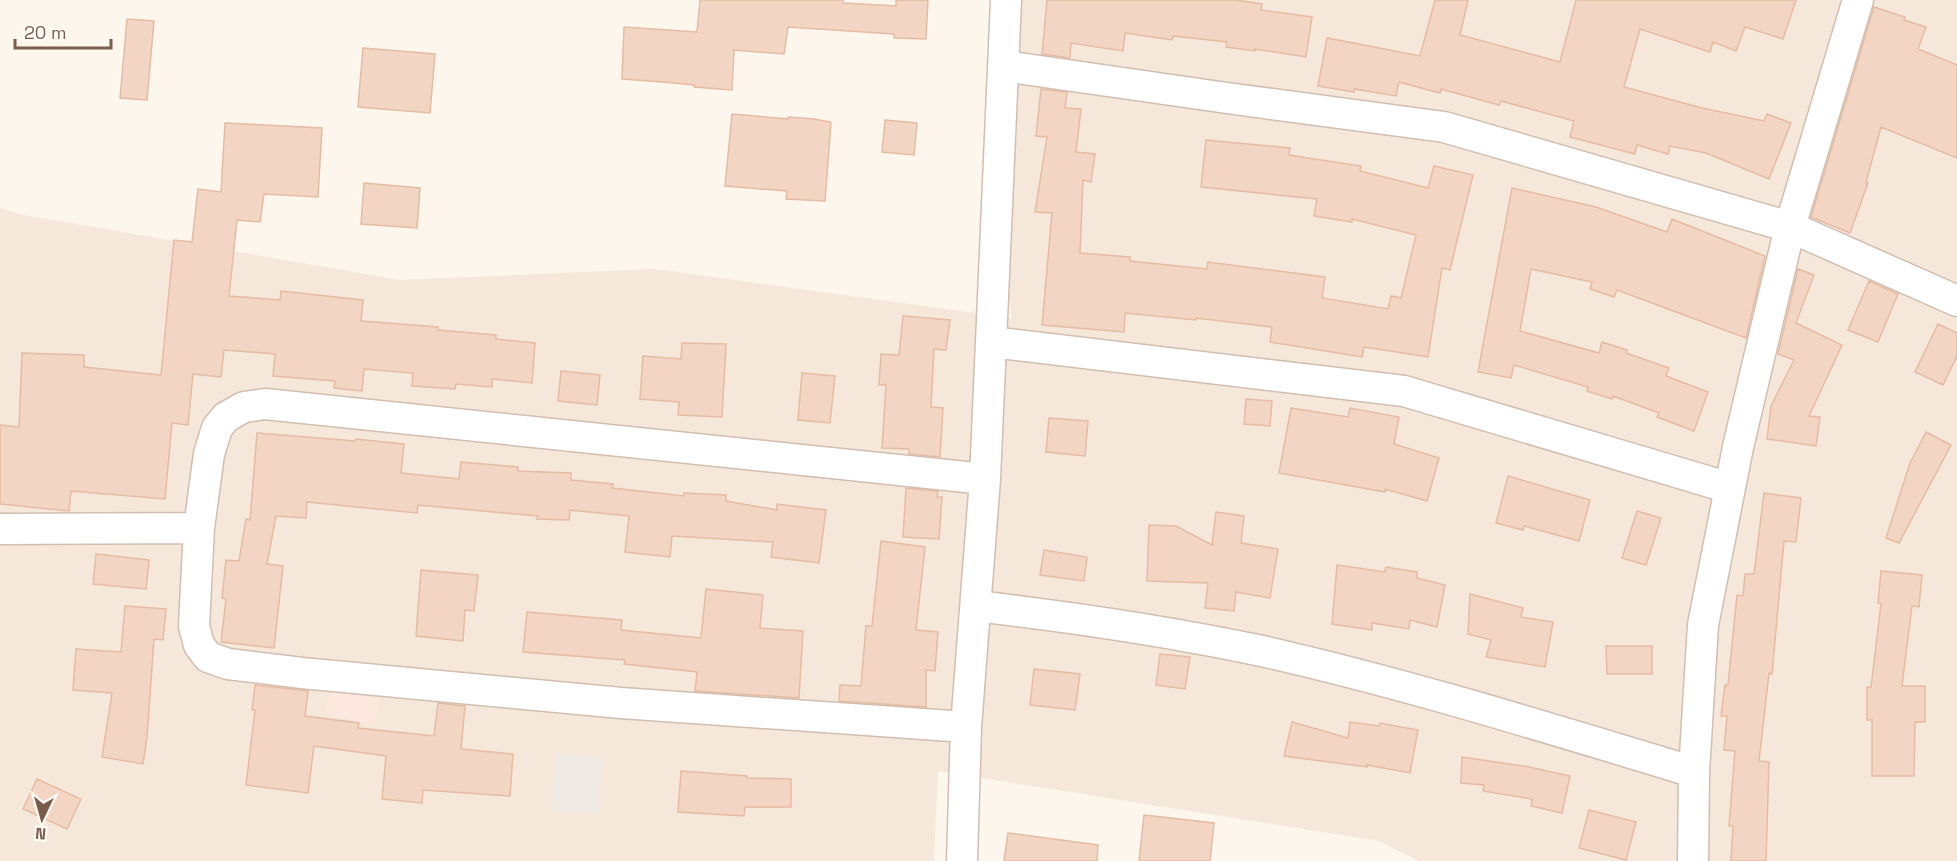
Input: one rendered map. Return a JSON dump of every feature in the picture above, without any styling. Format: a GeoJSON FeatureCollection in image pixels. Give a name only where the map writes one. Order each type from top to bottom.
{"type":"FeatureCollection","features":[{"type":"Feature","properties":{"kind":"street"},"geometry":{"type":"LineString","coordinates":[[962,861],[966,727],[985,479],[1006,0]]}},
{"type":"Feature","properties":{"kind":"street"},"geometry":{"type":"LineString","coordinates":[[1693,861],[1694,772],[1703,626],[1738,447],[1790,227],[1858,0]]}},
{"type":"Feature","properties":{"kind":"street"},"geometry":{"type":"LineString","coordinates":[[1004,66],[1444,127],[1790,227],[1957,301]]}},
{"type":"Feature","properties":{"kind":"street"},"geometry":{"type":"LineString","coordinates":[[991,342],[1404,391],[1730,488]]}},
{"type":"Feature","properties":{"kind":"street"},"geometry":{"type":"LineString","coordinates":[[966,727],[621,704],[228,664],[208,657],[199,645],[194,626],[199,528],[209,454],[217,428],[226,417],[244,407],[265,404],[985,479]]}},
{"type":"Feature","properties":{"kind":"street"},"geometry":{"type":"LineString","coordinates":[[0,529],[199,528]]}},
{"type":"Feature","properties":{"kind":"street"},"geometry":{"type":"LineString","coordinates":[[976,606],[1095,620],[1262,651],[1428,693],[1694,772]]}},
{"type":"Feature","properties":{"kind":"shaded area"},"geometry":{"type":"Polygon","coordinates":[[[1017,0],[1957,0],[1957,861],[1419,861],[1379,841],[938,771],[934,861],[0,861],[0,208],[24,215],[401,280],[655,269],[1012,318],[1004,267],[1017,0]]]}},
{"type":"Feature","properties":{"kind":"shaded area"},"geometry":{"type":"Polygon","coordinates":[[[332,686],[380,700],[373,726],[325,712],[332,686]]]}},
{"type":"Feature","properties":{"kind":"shaded area"},"geometry":{"type":"Polygon","coordinates":[[[557,753],[603,758],[598,814],[552,810],[557,753]]]}},
{"type":"Feature","properties":{"kind":"building"},"geometry":{"type":"Polygon","coordinates":[[[700,0],[843,0],[843,3],[896,6],[896,0],[928,0],[926,39],[894,38],[894,34],[788,27],[784,54],[734,50],[732,90],[622,79],[624,27],[697,32],[700,0]]]}},
{"type":"Feature","properties":{"kind":"building"},"geometry":{"type":"Polygon","coordinates":[[[1047,0],[1236,0],[1262,4],[1261,10],[1312,17],[1306,57],[1226,47],[1227,42],[1173,36],[1172,40],[1125,33],[1123,51],[1071,43],[1070,58],[1042,54],[1047,0]]]}},
{"type":"Feature","properties":{"kind":"building"},"geometry":{"type":"Polygon","coordinates":[[[1435,0],[1468,0],[1460,35],[1560,62],[1576,0],[1796,0],[1783,39],[1745,27],[1736,51],[1713,42],[1710,52],[1640,29],[1624,87],[1702,108],[1764,121],[1767,114],[1791,123],[1769,179],[1706,153],[1670,146],[1668,154],[1637,145],[1635,154],[1570,137],[1574,121],[1501,101],[1499,105],[1441,89],[1440,93],[1399,82],[1396,96],[1318,86],[1327,38],[1420,56],[1435,0]]]}},
{"type":"Feature","properties":{"kind":"building"},"geometry":{"type":"Polygon","coordinates":[[[1874,7],[1926,27],[1918,49],[1957,65],[1957,158],[1881,127],[1866,182],[1868,183],[1850,233],[1811,217],[1874,7]]]}},
{"type":"Feature","properties":{"kind":"building"},"geometry":{"type":"Polygon","coordinates":[[[127,19],[154,21],[147,100],[120,98],[127,19]]]}},
{"type":"Feature","properties":{"kind":"building"},"geometry":{"type":"Polygon","coordinates":[[[363,48],[435,54],[430,113],[358,107],[363,48]]]}},
{"type":"Feature","properties":{"kind":"building"},"geometry":{"type":"Polygon","coordinates":[[[1041,89],[1067,92],[1065,108],[1081,109],[1076,152],[1095,154],[1091,182],[1083,180],[1080,253],[1130,257],[1130,261],[1207,269],[1208,262],[1325,277],[1322,298],[1388,309],[1391,296],[1401,298],[1416,235],[1352,219],[1352,222],[1314,216],[1317,199],[1201,187],[1206,140],[1290,148],[1289,155],[1361,166],[1360,171],[1428,188],[1434,166],[1473,175],[1450,270],[1442,268],[1428,357],[1364,347],[1362,357],[1270,342],[1272,327],[1196,318],[1196,320],[1125,313],[1124,332],[1042,325],[1052,213],[1035,212],[1047,137],[1036,136],[1041,89]]]}},
{"type":"Feature","properties":{"kind":"building"},"geometry":{"type":"Polygon","coordinates":[[[732,114],[831,122],[825,201],[786,199],[787,191],[725,186],[732,114]]]}},
{"type":"Feature","properties":{"kind":"building"},"geometry":{"type":"Polygon","coordinates":[[[885,120],[917,123],[914,155],[882,152],[885,120]]]}},
{"type":"Feature","properties":{"kind":"building"},"geometry":{"type":"Polygon","coordinates":[[[225,123],[322,128],[318,197],[264,194],[260,222],[237,220],[229,296],[280,300],[281,291],[363,300],[361,321],[438,327],[438,330],[496,335],[496,339],[535,343],[532,383],[492,379],[492,387],[456,384],[455,389],[412,386],[413,373],[364,369],[362,391],[334,388],[335,381],[273,376],[275,354],[224,350],[221,377],[193,374],[188,425],[172,423],[165,499],[71,491],[69,511],[0,504],[0,425],[19,427],[22,353],[84,355],[84,367],[161,375],[174,240],[192,242],[198,189],[221,192],[225,123]]]}},
{"type":"Feature","properties":{"kind":"building"},"geometry":{"type":"Polygon","coordinates":[[[364,183],[420,188],[417,228],[361,224],[364,183]]]}},
{"type":"Feature","properties":{"kind":"building"},"geometry":{"type":"Polygon","coordinates":[[[1512,188],[1596,207],[1667,232],[1672,219],[1765,256],[1746,338],[1617,290],[1614,297],[1590,289],[1592,282],[1531,269],[1520,331],[1599,353],[1602,342],[1669,368],[1666,376],[1708,392],[1694,431],[1657,417],[1659,413],[1613,396],[1612,399],[1587,391],[1588,387],[1514,365],[1511,378],[1478,372],[1512,188]]]}},
{"type":"Feature","properties":{"kind":"building"},"geometry":{"type":"Polygon","coordinates":[[[1798,269],[1814,275],[1796,323],[1842,345],[1809,416],[1820,417],[1816,446],[1767,439],[1771,406],[1794,360],[1778,354],[1798,269]]]}},
{"type":"Feature","properties":{"kind":"building"},"geometry":{"type":"Polygon","coordinates":[[[1869,281],[1898,294],[1878,342],[1848,330],[1869,281]]]}},
{"type":"Feature","properties":{"kind":"building"},"geometry":{"type":"Polygon","coordinates":[[[903,316],[950,320],[946,350],[934,349],[931,407],[943,408],[940,457],[909,454],[909,449],[882,448],[886,385],[879,385],[881,354],[899,355],[903,316]]]}},
{"type":"Feature","properties":{"kind":"building"},"geometry":{"type":"Polygon","coordinates":[[[1938,324],[1957,333],[1957,356],[1943,385],[1915,372],[1938,324]]]}},
{"type":"Feature","properties":{"kind":"building"},"geometry":{"type":"Polygon","coordinates":[[[682,343],[726,344],[722,417],[678,415],[679,402],[640,399],[643,356],[681,359],[682,343]]]}},
{"type":"Feature","properties":{"kind":"building"},"geometry":{"type":"Polygon","coordinates":[[[561,371],[600,375],[597,405],[558,401],[561,371]]]}},
{"type":"Feature","properties":{"kind":"building"},"geometry":{"type":"Polygon","coordinates":[[[802,373],[835,376],[830,423],[798,420],[802,373]]]}},
{"type":"Feature","properties":{"kind":"building"},"geometry":{"type":"Polygon","coordinates":[[[1246,399],[1272,401],[1270,426],[1244,424],[1246,399]]]}},
{"type":"Feature","properties":{"kind":"building"},"geometry":{"type":"Polygon","coordinates":[[[1291,408],[1348,417],[1350,408],[1399,417],[1394,444],[1439,458],[1427,501],[1385,489],[1385,492],[1279,473],[1291,408]]]}},
{"type":"Feature","properties":{"kind":"building"},"geometry":{"type":"Polygon","coordinates":[[[1049,418],[1088,421],[1085,456],[1046,452],[1049,418]]]}},
{"type":"Feature","properties":{"kind":"building"},"geometry":{"type":"Polygon","coordinates":[[[1926,432],[1951,445],[1899,543],[1886,538],[1910,463],[1926,432]]]}},
{"type":"Feature","properties":{"kind":"building"},"geometry":{"type":"Polygon","coordinates":[[[257,433],[404,444],[401,473],[459,479],[461,462],[518,467],[518,471],[571,473],[571,480],[613,484],[612,488],[684,496],[684,493],[726,495],[726,501],[777,510],[777,504],[826,510],[819,563],[771,557],[773,542],[672,536],[670,557],[625,552],[629,516],[570,510],[569,520],[537,519],[538,516],[418,505],[417,513],[307,502],[306,518],[276,516],[267,564],[283,566],[274,648],[221,642],[226,599],[222,598],[226,560],[239,561],[246,519],[250,520],[257,433]]]}},
{"type":"Feature","properties":{"kind":"building"},"geometry":{"type":"Polygon","coordinates":[[[1508,476],[1590,500],[1579,541],[1524,526],[1523,530],[1496,523],[1508,476]]]}},
{"type":"Feature","properties":{"kind":"building"},"geometry":{"type":"Polygon","coordinates":[[[906,488],[938,491],[937,497],[942,497],[939,539],[903,537],[906,488]]]}},
{"type":"Feature","properties":{"kind":"building"},"geometry":{"type":"Polygon","coordinates":[[[1764,493],[1801,498],[1796,542],[1784,541],[1772,674],[1769,673],[1759,761],[1769,762],[1766,861],[1731,861],[1733,826],[1729,826],[1735,751],[1724,750],[1727,716],[1721,716],[1725,685],[1728,685],[1737,595],[1743,596],[1745,574],[1754,574],[1764,493]]]}},
{"type":"Feature","properties":{"kind":"building"},"geometry":{"type":"Polygon","coordinates":[[[1637,511],[1661,518],[1646,565],[1622,558],[1637,511]]]}},
{"type":"Feature","properties":{"kind":"building"},"geometry":{"type":"Polygon","coordinates":[[[1216,512],[1244,516],[1241,543],[1278,549],[1270,598],[1236,592],[1234,611],[1205,608],[1208,583],[1147,581],[1149,525],[1176,526],[1212,545],[1216,512]]]}},
{"type":"Feature","properties":{"kind":"building"},"geometry":{"type":"Polygon","coordinates":[[[881,541],[925,547],[916,630],[938,632],[935,671],[926,670],[926,707],[839,701],[840,685],[861,686],[866,626],[872,626],[881,541]]]}},
{"type":"Feature","properties":{"kind":"building"},"geometry":{"type":"Polygon","coordinates":[[[1044,550],[1087,557],[1084,581],[1040,575],[1044,550]]]}},
{"type":"Feature","properties":{"kind":"building"},"geometry":{"type":"Polygon","coordinates":[[[96,554],[149,560],[146,589],[93,584],[96,554]]]}},
{"type":"Feature","properties":{"kind":"building"},"geometry":{"type":"Polygon","coordinates":[[[1337,565],[1385,572],[1386,567],[1417,572],[1417,578],[1445,585],[1437,627],[1410,620],[1409,629],[1372,623],[1372,630],[1332,624],[1337,565]]]}},
{"type":"Feature","properties":{"kind":"building"},"geometry":{"type":"Polygon","coordinates":[[[421,570],[478,575],[474,611],[465,610],[463,641],[416,636],[421,570]]]}},
{"type":"Feature","properties":{"kind":"building"},"geometry":{"type":"Polygon","coordinates":[[[1881,571],[1922,575],[1919,607],[1912,606],[1902,686],[1925,686],[1925,722],[1915,722],[1914,776],[1872,776],[1872,720],[1867,720],[1867,687],[1871,687],[1881,604],[1878,603],[1881,571]]]}},
{"type":"Feature","properties":{"kind":"building"},"geometry":{"type":"Polygon","coordinates":[[[706,589],[763,595],[760,628],[803,631],[799,698],[695,691],[697,672],[624,664],[625,660],[523,652],[527,612],[622,620],[621,630],[701,638],[706,589]]]}},
{"type":"Feature","properties":{"kind":"building"},"geometry":{"type":"Polygon","coordinates":[[[1470,594],[1523,608],[1521,617],[1553,622],[1545,667],[1486,657],[1491,640],[1468,634],[1470,594]]]}},
{"type":"Feature","properties":{"kind":"building"},"geometry":{"type":"Polygon","coordinates":[[[125,606],[166,609],[163,640],[154,639],[143,764],[102,757],[112,693],[73,690],[76,649],[121,652],[125,606]]]}},
{"type":"Feature","properties":{"kind":"building"},"geometry":{"type":"Polygon","coordinates":[[[1606,646],[1652,646],[1652,674],[1607,674],[1606,646]]]}},
{"type":"Feature","properties":{"kind":"building"},"geometry":{"type":"Polygon","coordinates":[[[1160,654],[1190,657],[1185,689],[1156,685],[1160,654]]]}},
{"type":"Feature","properties":{"kind":"building"},"geometry":{"type":"Polygon","coordinates":[[[1034,669],[1080,674],[1075,710],[1030,705],[1034,669]]]}},
{"type":"Feature","properties":{"kind":"building"},"geometry":{"type":"Polygon","coordinates":[[[255,685],[308,691],[305,716],[359,723],[358,728],[434,736],[438,703],[465,706],[461,749],[513,754],[510,796],[423,790],[422,803],[382,799],[386,756],[314,746],[308,793],[246,785],[255,710],[252,710],[255,685]]]}},
{"type":"Feature","properties":{"kind":"building"},"geometry":{"type":"Polygon","coordinates":[[[1292,722],[1348,738],[1350,722],[1379,726],[1380,723],[1418,730],[1410,773],[1367,765],[1367,767],[1284,756],[1292,722]]]}},
{"type":"Feature","properties":{"kind":"building"},"geometry":{"type":"Polygon","coordinates":[[[1462,757],[1570,776],[1562,813],[1531,806],[1532,799],[1483,791],[1484,785],[1461,783],[1462,757]]]}},
{"type":"Feature","properties":{"kind":"building"},"geometry":{"type":"Polygon","coordinates":[[[681,771],[747,776],[747,778],[791,779],[791,807],[745,807],[744,816],[678,812],[681,771]]]}},
{"type":"Feature","properties":{"kind":"building"},"geometry":{"type":"Polygon","coordinates":[[[37,779],[81,799],[67,829],[23,809],[37,779]]]}},
{"type":"Feature","properties":{"kind":"building"},"geometry":{"type":"Polygon","coordinates":[[[1589,810],[1636,822],[1626,860],[1579,848],[1589,810]]]}},
{"type":"Feature","properties":{"kind":"building"},"geometry":{"type":"Polygon","coordinates":[[[1144,815],[1214,823],[1210,861],[1139,861],[1144,815]]]}},
{"type":"Feature","properties":{"kind":"building"},"geometry":{"type":"Polygon","coordinates":[[[1008,833],[1098,845],[1097,861],[1004,861],[1008,833]]]}}]}
